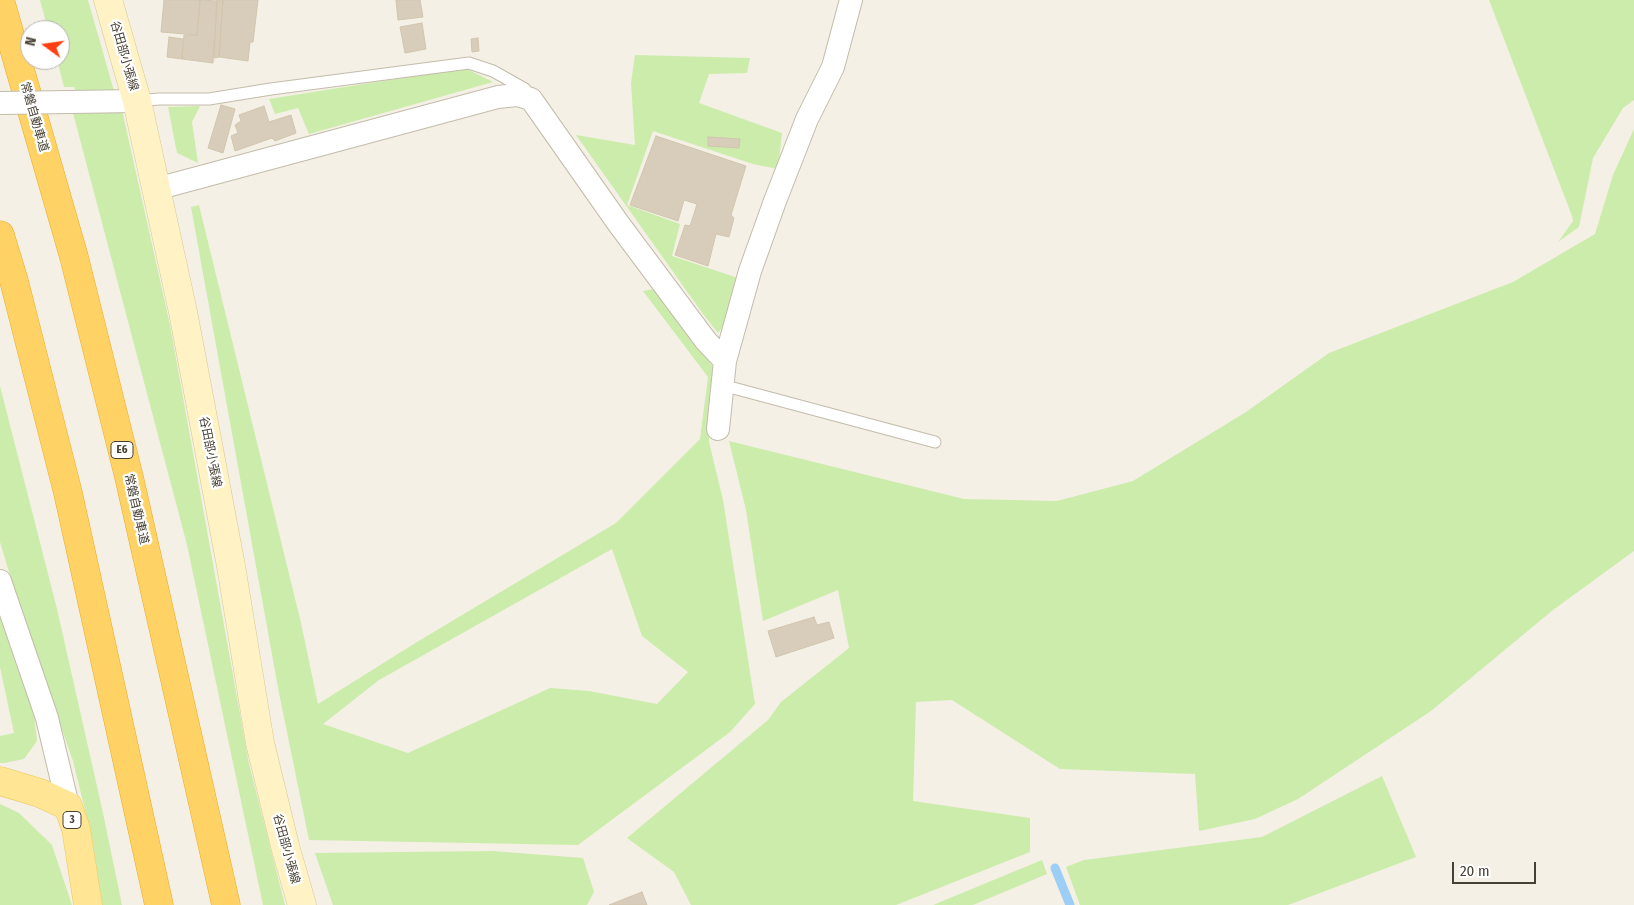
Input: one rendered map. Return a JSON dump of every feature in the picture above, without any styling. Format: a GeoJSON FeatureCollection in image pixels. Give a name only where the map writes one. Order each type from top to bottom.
{"type":"FeatureCollection","features":[{"type":"Feature","properties":{"kind":"highway","name":"常磐自動車道"},"geometry":{"type":"LineString","coordinates":[[0,0],[74,257],[128,477],[226,905]]}},
{"type":"Feature","properties":{"kind":"highway"},"geometry":{"type":"LineString","coordinates":[[0,235],[14,281],[68,493],[160,905]]}},
{"type":"Feature","properties":{"kind":"main road","name":"谷田部小張線"},"geometry":{"type":"LineString","coordinates":[[108,0],[137,101],[183,312],[231,566],[260,743],[285,846],[302,905]]}},
{"type":"Feature","properties":{"kind":"main road","name":"3"},"geometry":{"type":"LineString","coordinates":[[0,781],[40,793],[68,806],[76,829],[88,905]]}},
{"type":"Feature","properties":{"kind":"street"},"geometry":{"type":"LineString","coordinates":[[718,429],[725,360],[750,271],[807,119],[833,67],[851,0]]}},
{"type":"Feature","properties":{"kind":"street"},"geometry":{"type":"LineString","coordinates":[[156,189],[498,97],[517,95],[531,99],[618,223],[706,341],[725,360]]}},
{"type":"Feature","properties":{"kind":"street"},"geometry":{"type":"LineString","coordinates":[[0,103],[137,101]]}},
{"type":"Feature","properties":{"kind":"street"},"geometry":{"type":"LineString","coordinates":[[0,581],[47,718],[68,806]]}},
{"type":"Feature","properties":{"kind":"lane"},"geometry":{"type":"LineString","coordinates":[[137,101],[209,98],[469,63],[493,70],[525,89],[531,99]]}},
{"type":"Feature","properties":{"kind":"lane"},"geometry":{"type":"LineString","coordinates":[[722,385],[935,442]]}},
{"type":"Feature","properties":{"kind":"green space"},"geometry":{"type":"Polygon","coordinates":[[[40,0],[88,0],[114,91],[76,92],[74,87],[64,87],[60,70],[70,70],[70,20],[45,20],[40,0]]]}},
{"type":"Feature","properties":{"kind":"green space"},"geometry":{"type":"Polygon","coordinates":[[[1489,0],[1634,0],[1634,100],[1623,108],[1593,158],[1579,227],[1558,242],[1573,221],[1572,216],[1489,0]]]}},
{"type":"Feature","properties":{"kind":"green space"},"geometry":{"type":"Polygon","coordinates":[[[635,55],[750,58],[747,73],[709,74],[699,103],[782,133],[778,169],[753,164],[653,131],[627,205],[680,224],[672,256],[738,278],[725,324],[718,333],[576,135],[635,145],[631,83],[635,55]]]}},
{"type":"Feature","properties":{"kind":"green space"},"geometry":{"type":"Polygon","coordinates":[[[465,68],[493,82],[309,134],[298,108],[275,114],[269,99],[465,68]]]}},
{"type":"Feature","properties":{"kind":"green space"},"geometry":{"type":"Polygon","coordinates":[[[200,106],[192,122],[198,163],[177,153],[168,107],[200,106]]]}},
{"type":"Feature","properties":{"kind":"green space"},"geometry":{"type":"Polygon","coordinates":[[[122,110],[170,325],[249,764],[285,905],[263,905],[187,545],[73,113],[122,110]]]}},
{"type":"Feature","properties":{"kind":"green space"},"geometry":{"type":"Polygon","coordinates":[[[1634,129],[1634,551],[1553,610],[1431,711],[1298,799],[1255,819],[1199,831],[1195,774],[1060,769],[952,700],[916,702],[913,801],[1030,818],[1030,852],[896,905],[691,905],[674,872],[627,838],[768,720],[781,702],[849,648],[838,590],[763,621],[746,510],[729,441],[964,499],[1057,501],[1133,481],[1246,412],[1329,353],[1513,282],[1595,234],[1613,175],[1634,129]]]}},
{"type":"Feature","properties":{"kind":"green space"},"geometry":{"type":"Polygon","coordinates":[[[199,205],[301,623],[318,704],[417,642],[616,523],[700,439],[708,377],[643,291],[654,289],[716,371],[710,407],[709,442],[723,500],[755,704],[730,732],[578,845],[309,840],[279,693],[191,207],[199,205]],[[612,549],[379,680],[323,724],[408,753],[550,688],[589,691],[657,704],[688,672],[642,636],[612,549]]]}},
{"type":"Feature","properties":{"kind":"green space"},"geometry":{"type":"Polygon","coordinates":[[[0,386],[57,609],[122,905],[102,905],[93,843],[73,761],[21,612],[0,542],[0,386]]]}},
{"type":"Feature","properties":{"kind":"green space"},"geometry":{"type":"Polygon","coordinates":[[[0,607],[33,706],[37,741],[24,759],[4,763],[0,763],[0,736],[14,733],[0,667],[0,607]]]}},
{"type":"Feature","properties":{"kind":"green space"},"geometry":{"type":"Polygon","coordinates":[[[1382,776],[1416,857],[1288,905],[1080,905],[1066,867],[1084,860],[1262,837],[1382,776]]]}},
{"type":"Feature","properties":{"kind":"green space"},"geometry":{"type":"Polygon","coordinates":[[[0,804],[19,813],[52,845],[72,905],[0,905],[0,804]]]}},
{"type":"Feature","properties":{"kind":"green space"},"geometry":{"type":"Polygon","coordinates":[[[492,851],[583,858],[594,892],[587,905],[333,905],[315,853],[492,851]]]}},
{"type":"Feature","properties":{"kind":"green space"},"geometry":{"type":"Polygon","coordinates":[[[1042,860],[1047,874],[973,905],[933,905],[1042,860]]]}},
{"type":"Feature","properties":{"kind":"building"},"geometry":{"type":"Polygon","coordinates":[[[164,0],[200,0],[197,35],[161,32],[164,0]]]}},
{"type":"Feature","properties":{"kind":"building"},"geometry":{"type":"Polygon","coordinates":[[[200,0],[217,1],[213,63],[182,59],[184,35],[197,35],[200,0]]]}},
{"type":"Feature","properties":{"kind":"building"},"geometry":{"type":"Polygon","coordinates":[[[217,0],[223,0],[219,57],[214,58],[217,0]]]}},
{"type":"Feature","properties":{"kind":"building"},"geometry":{"type":"Polygon","coordinates":[[[223,0],[258,0],[253,42],[250,42],[248,61],[219,57],[223,0]]]}},
{"type":"Feature","properties":{"kind":"building"},"geometry":{"type":"Polygon","coordinates":[[[396,0],[420,0],[423,17],[398,20],[396,0]]]}},
{"type":"Feature","properties":{"kind":"building"},"geometry":{"type":"Polygon","coordinates":[[[422,23],[426,49],[405,53],[400,27],[422,23]]]}},
{"type":"Feature","properties":{"kind":"building"},"geometry":{"type":"Polygon","coordinates":[[[169,37],[183,39],[182,59],[167,57],[169,37]]]}},
{"type":"Feature","properties":{"kind":"building"},"geometry":{"type":"Polygon","coordinates":[[[478,38],[479,51],[472,52],[471,39],[478,38]]]}},
{"type":"Feature","properties":{"kind":"building"},"geometry":{"type":"Polygon","coordinates":[[[221,105],[235,109],[223,153],[208,148],[221,105]]]}},
{"type":"Feature","properties":{"kind":"building"},"geometry":{"type":"Polygon","coordinates":[[[264,106],[269,122],[291,115],[296,133],[275,141],[272,138],[235,151],[231,136],[238,133],[235,125],[241,121],[239,115],[264,106]]]}},
{"type":"Feature","properties":{"kind":"building"},"geometry":{"type":"Polygon","coordinates":[[[656,136],[746,166],[731,215],[734,218],[729,237],[716,234],[708,266],[675,255],[685,225],[690,226],[697,204],[684,200],[678,221],[630,205],[656,136]]]}},
{"type":"Feature","properties":{"kind":"building"},"geometry":{"type":"Polygon","coordinates":[[[708,137],[740,139],[739,148],[708,146],[708,137]]]}},
{"type":"Feature","properties":{"kind":"building"},"geometry":{"type":"Polygon","coordinates":[[[814,617],[817,625],[829,622],[834,638],[776,657],[768,631],[814,617]]]}},
{"type":"Feature","properties":{"kind":"building"},"geometry":{"type":"Polygon","coordinates":[[[642,892],[647,905],[609,905],[642,892]]]}},
{"type":"Feature","properties":{"kind":"waterway"},"geometry":{"type":"LineString","coordinates":[[1055,868],[1070,905]]}}]}
